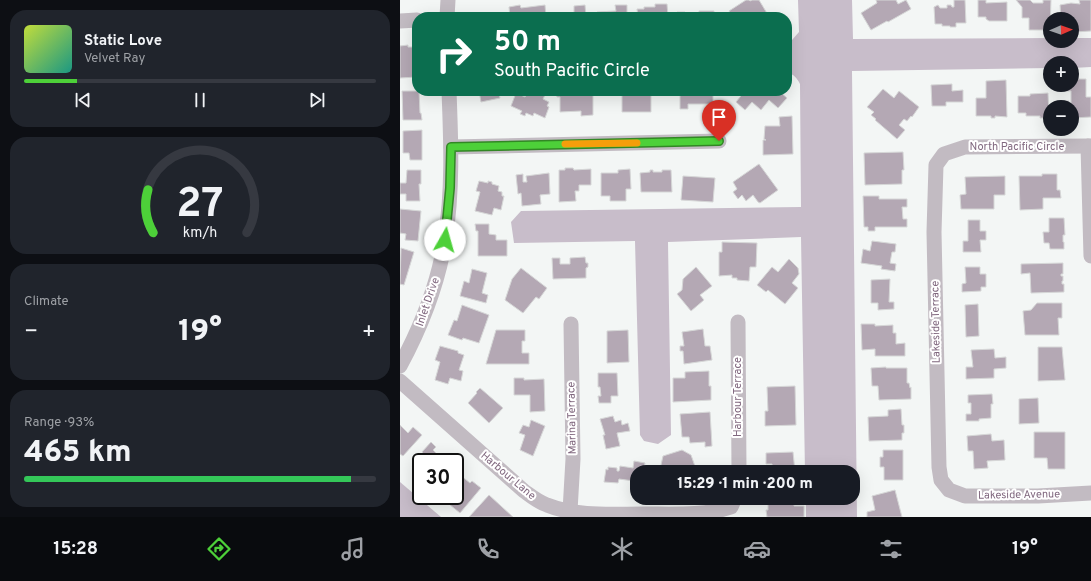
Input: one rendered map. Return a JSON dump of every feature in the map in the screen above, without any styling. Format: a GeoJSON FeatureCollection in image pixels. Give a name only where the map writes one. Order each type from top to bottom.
{"type":"FeatureCollection","features":[{"type":"Feature","properties":{"kind":"street"},"geometry":{"type":"LineString","coordinates":[[447,12],[448,0]]}},
{"type":"Feature","properties":{"kind":"street"},"geometry":{"type":"LineString","coordinates":[[400,20],[412,20]]}},
{"type":"Feature","properties":{"kind":"street","name":"Inlet Drive"},"geometry":{"type":"LineString","coordinates":[[400,366],[423,320],[439,270],[445,240],[450,188],[451,147],[449,96]]}},
{"type":"Feature","properties":{"kind":"street"},"geometry":{"type":"LineString","coordinates":[[451,147],[719,141]]}},
{"type":"Feature","properties":{"kind":"street"},"geometry":{"type":"LineString","coordinates":[[1090,146],[1091,256]]}},
{"type":"Feature","properties":{"kind":"street","name":"North Pacific Circle"},"geometry":{"type":"LineString","coordinates":[[944,154],[965,147],[1090,146]]}},
{"type":"Feature","properties":{"kind":"street","name":"Lakeside Terrace"},"geometry":{"type":"LineString","coordinates":[[944,154],[936,165],[934,232],[939,467],[941,480],[949,490]]}},
{"type":"Feature","properties":{"kind":"street","name":"Harbour Terrace"},"geometry":{"type":"LineString","coordinates":[[738,322],[739,465]]}},
{"type":"Feature","properties":{"kind":"street","name":"Marina Terrace"},"geometry":{"type":"LineString","coordinates":[[570,511],[573,459],[571,324]]}},
{"type":"Feature","properties":{"kind":"street","name":"Harbour Lane"},"geometry":{"type":"LineString","coordinates":[[400,381],[524,491],[536,500],[548,506],[593,514],[670,514],[713,512],[731,507],[732,505]]}},
{"type":"Feature","properties":{"kind":"street","name":"Lakeside Avenue"},"geometry":{"type":"LineString","coordinates":[[949,490],[965,496],[1091,494]]}},
{"type":"Feature","properties":{"kind":"shaded area"},"geometry":{"type":"Polygon","coordinates":[[[798,0],[852,0],[853,39],[1043,38],[1043,48],[1079,48],[1079,38],[1091,38],[1091,67],[1079,68],[1079,56],[1043,56],[1043,68],[852,71],[856,465],[805,465],[801,237],[668,242],[671,435],[658,444],[644,441],[640,435],[635,241],[514,243],[511,222],[521,211],[801,207],[800,84],[792,74],[792,40],[799,32],[798,0]]]}},
{"type":"Feature","properties":{"kind":"shaded area"},"geometry":{"type":"Polygon","coordinates":[[[400,482],[412,492],[412,505],[427,505],[441,517],[400,517],[400,482]]]}},
{"type":"Feature","properties":{"kind":"shaded area"},"geometry":{"type":"Polygon","coordinates":[[[806,505],[857,505],[857,517],[806,517],[806,505]]]}},
{"type":"Feature","properties":{"kind":"building"},"geometry":{"type":"Polygon","coordinates":[[[746,0],[759,0],[766,12],[730,12],[729,11],[746,0]]]}},
{"type":"Feature","properties":{"kind":"building"},"geometry":{"type":"Polygon","coordinates":[[[876,0],[896,0],[898,4],[906,0],[911,9],[871,30],[861,13],[877,3],[876,0]]]}},
{"type":"Feature","properties":{"kind":"building"},"geometry":{"type":"Polygon","coordinates":[[[954,0],[965,0],[966,23],[956,23],[956,27],[935,24],[934,7],[938,5],[940,8],[947,8],[947,5],[951,5],[954,7],[954,0]]]}},
{"type":"Feature","properties":{"kind":"building"},"geometry":{"type":"Polygon","coordinates":[[[978,0],[986,0],[986,3],[1007,2],[1007,21],[989,21],[986,17],[978,17],[978,0]]]}},
{"type":"Feature","properties":{"kind":"building"},"geometry":{"type":"Polygon","coordinates":[[[1016,0],[1030,0],[1033,3],[1043,3],[1043,0],[1051,0],[1051,12],[1043,12],[1043,30],[1029,30],[1029,18],[1022,18],[1022,7],[1016,0]]]}},
{"type":"Feature","properties":{"kind":"building"},"geometry":{"type":"Polygon","coordinates":[[[1079,0],[1091,0],[1091,31],[1079,32],[1079,12],[1060,12],[1060,5],[1071,3],[1080,4],[1079,0]]]}},
{"type":"Feature","properties":{"kind":"building"},"geometry":{"type":"Polygon","coordinates":[[[655,4],[667,4],[668,12],[637,12],[637,9],[644,9],[644,7],[655,7],[655,4]]]}},
{"type":"Feature","properties":{"kind":"building"},"geometry":{"type":"Polygon","coordinates":[[[520,5],[521,8],[545,5],[546,12],[510,12],[509,7],[520,5]]]}},
{"type":"Feature","properties":{"kind":"building"},"geometry":{"type":"Polygon","coordinates":[[[585,5],[586,12],[574,12],[574,6],[585,5]]]}},
{"type":"Feature","properties":{"kind":"building"},"geometry":{"type":"Polygon","coordinates":[[[615,5],[627,5],[627,12],[597,12],[616,11],[615,5]]]}},
{"type":"Feature","properties":{"kind":"building"},"geometry":{"type":"Polygon","coordinates":[[[699,11],[714,11],[714,12],[699,11]]]}},
{"type":"Feature","properties":{"kind":"building"},"geometry":{"type":"Polygon","coordinates":[[[408,45],[408,47],[412,47],[412,77],[400,78],[400,46],[408,45]]]}},
{"type":"Feature","properties":{"kind":"building"},"geometry":{"type":"Polygon","coordinates":[[[1079,79],[1086,79],[1086,97],[1091,97],[1091,117],[1079,118],[1079,100],[1071,100],[1071,92],[1079,92],[1079,79]]]}},
{"type":"Feature","properties":{"kind":"building"},"geometry":{"type":"Polygon","coordinates":[[[1006,80],[1007,117],[995,116],[995,118],[991,118],[991,116],[976,116],[976,98],[986,98],[986,81],[1006,80]]]}},
{"type":"Feature","properties":{"kind":"building"},"geometry":{"type":"Polygon","coordinates":[[[952,84],[952,91],[963,90],[963,102],[946,102],[946,106],[932,106],[931,85],[952,84]]]}},
{"type":"Feature","properties":{"kind":"building"},"geometry":{"type":"Polygon","coordinates":[[[883,89],[894,98],[899,91],[919,107],[912,117],[911,116],[907,121],[904,119],[899,125],[905,130],[897,139],[875,120],[876,119],[871,115],[874,112],[867,107],[883,89]]]}},
{"type":"Feature","properties":{"kind":"building"},"geometry":{"type":"Polygon","coordinates":[[[402,91],[412,91],[412,96],[419,96],[422,120],[403,120],[402,91]]]}},
{"type":"Feature","properties":{"kind":"building"},"geometry":{"type":"Polygon","coordinates":[[[1048,93],[1048,100],[1043,100],[1043,118],[1040,118],[1040,116],[1026,116],[1026,113],[1018,113],[1018,96],[1030,96],[1030,94],[1048,93]]]}},
{"type":"Feature","properties":{"kind":"building"},"geometry":{"type":"Polygon","coordinates":[[[480,96],[499,96],[500,98],[481,102],[480,96]]]}},
{"type":"Feature","properties":{"kind":"building"},"geometry":{"type":"Polygon","coordinates":[[[515,96],[544,96],[543,99],[549,102],[547,106],[549,107],[545,118],[534,113],[533,116],[526,113],[525,116],[520,114],[522,111],[511,106],[515,96]]]}},
{"type":"Feature","properties":{"kind":"building"},"geometry":{"type":"Polygon","coordinates":[[[593,96],[593,115],[581,116],[581,111],[560,112],[560,97],[557,97],[593,96]]]}},
{"type":"Feature","properties":{"kind":"building"},"geometry":{"type":"Polygon","coordinates":[[[622,96],[651,96],[651,112],[622,112],[622,96]]]}},
{"type":"Feature","properties":{"kind":"building"},"geometry":{"type":"Polygon","coordinates":[[[680,96],[713,96],[713,104],[688,104],[688,109],[680,109],[680,96]]]}},
{"type":"Feature","properties":{"kind":"building"},"geometry":{"type":"Polygon","coordinates":[[[741,96],[785,96],[787,98],[778,108],[769,100],[761,110],[752,102],[745,110],[736,102],[741,96]]]}},
{"type":"Feature","properties":{"kind":"building"},"geometry":{"type":"Polygon","coordinates":[[[792,116],[793,154],[763,155],[763,140],[766,140],[764,139],[765,126],[780,126],[779,117],[792,116]]]}},
{"type":"Feature","properties":{"kind":"building"},"geometry":{"type":"Polygon","coordinates":[[[422,130],[422,160],[410,160],[409,153],[403,153],[403,131],[422,130]]]}},
{"type":"Feature","properties":{"kind":"building"},"geometry":{"type":"Polygon","coordinates":[[[903,152],[904,170],[902,170],[902,184],[865,185],[864,153],[903,152]]]}},
{"type":"Feature","properties":{"kind":"building"},"geometry":{"type":"Polygon","coordinates":[[[759,164],[778,190],[760,203],[753,195],[746,201],[742,195],[738,199],[733,192],[737,189],[733,182],[759,164]]]}},
{"type":"Feature","properties":{"kind":"building"},"geometry":{"type":"Polygon","coordinates":[[[565,168],[573,168],[574,170],[591,169],[591,185],[579,185],[579,191],[575,191],[576,201],[559,202],[559,170],[565,170],[565,168]]]}},
{"type":"Feature","properties":{"kind":"building"},"geometry":{"type":"Polygon","coordinates":[[[630,169],[631,189],[626,189],[626,201],[610,201],[610,196],[601,196],[601,173],[618,173],[618,170],[630,169]]]}},
{"type":"Feature","properties":{"kind":"building"},"geometry":{"type":"Polygon","coordinates":[[[407,170],[421,170],[421,184],[419,184],[420,201],[406,201],[406,194],[400,194],[400,183],[406,183],[407,170]]]}},
{"type":"Feature","properties":{"kind":"building"},"geometry":{"type":"Polygon","coordinates":[[[650,170],[653,170],[653,172],[662,172],[662,170],[671,170],[672,192],[641,192],[640,173],[650,172],[650,170]]]}},
{"type":"Feature","properties":{"kind":"building"},"geometry":{"type":"Polygon","coordinates":[[[549,173],[550,194],[540,195],[541,204],[522,206],[521,193],[518,194],[516,175],[523,174],[523,182],[527,182],[526,176],[549,173]]]}},
{"type":"Feature","properties":{"kind":"building"},"geometry":{"type":"Polygon","coordinates":[[[1042,174],[1057,174],[1057,190],[1060,190],[1061,198],[1043,198],[1043,209],[1020,210],[1019,176],[1042,176],[1042,174]]]}},
{"type":"Feature","properties":{"kind":"building"},"geometry":{"type":"Polygon","coordinates":[[[683,176],[715,178],[713,202],[681,200],[683,176]]]}},
{"type":"Feature","properties":{"kind":"building"},"geometry":{"type":"Polygon","coordinates":[[[1005,176],[1005,195],[994,195],[994,209],[961,209],[960,195],[966,194],[965,177],[1005,176]]]}},
{"type":"Feature","properties":{"kind":"building"},"geometry":{"type":"Polygon","coordinates":[[[479,181],[488,183],[488,181],[492,182],[492,184],[499,186],[498,191],[502,192],[502,196],[504,196],[501,210],[494,208],[492,215],[475,211],[480,192],[476,191],[479,181]]]}},
{"type":"Feature","properties":{"kind":"building"},"geometry":{"type":"Polygon","coordinates":[[[863,196],[879,196],[879,199],[907,199],[907,207],[902,207],[903,219],[907,219],[907,227],[875,227],[875,231],[868,231],[868,227],[864,227],[863,196]]]}},
{"type":"Feature","properties":{"kind":"building"},"geometry":{"type":"Polygon","coordinates":[[[400,209],[421,211],[418,241],[405,240],[406,234],[400,233],[400,209]]]}},
{"type":"Feature","properties":{"kind":"building"},"geometry":{"type":"Polygon","coordinates":[[[1049,218],[1064,218],[1064,249],[1050,249],[1049,243],[1044,243],[1043,232],[1049,232],[1049,218]]]}},
{"type":"Feature","properties":{"kind":"building"},"geometry":{"type":"Polygon","coordinates":[[[968,220],[980,220],[980,231],[986,231],[986,240],[980,240],[981,252],[963,252],[963,241],[968,241],[968,220]]]}},
{"type":"Feature","properties":{"kind":"building"},"geometry":{"type":"Polygon","coordinates":[[[475,224],[489,224],[489,234],[496,235],[496,240],[507,240],[507,256],[478,256],[478,231],[476,231],[475,224]]]}},
{"type":"Feature","properties":{"kind":"building"},"geometry":{"type":"Polygon","coordinates":[[[872,241],[896,244],[895,252],[892,252],[890,263],[896,264],[895,271],[881,269],[882,266],[861,263],[863,249],[870,251],[872,241]]]}},
{"type":"Feature","properties":{"kind":"building"},"geometry":{"type":"Polygon","coordinates":[[[722,242],[757,243],[756,267],[750,267],[749,281],[737,280],[737,278],[732,278],[732,275],[719,276],[719,252],[722,252],[722,242]]]}},
{"type":"Feature","properties":{"kind":"building"},"geometry":{"type":"Polygon","coordinates":[[[401,248],[414,252],[404,285],[400,284],[401,248]]]}},
{"type":"Feature","properties":{"kind":"building"},"geometry":{"type":"Polygon","coordinates":[[[585,257],[586,263],[588,263],[588,267],[586,268],[586,278],[553,279],[552,258],[560,258],[560,264],[570,264],[570,258],[585,257]]]}},
{"type":"Feature","properties":{"kind":"building"},"geometry":{"type":"Polygon","coordinates":[[[789,259],[798,268],[799,274],[792,283],[798,288],[785,304],[768,290],[766,292],[757,285],[772,267],[778,272],[789,259]]]}},
{"type":"Feature","properties":{"kind":"building"},"geometry":{"type":"Polygon","coordinates":[[[1063,263],[1063,274],[1061,274],[1061,276],[1063,276],[1062,284],[1064,284],[1064,292],[1031,293],[1030,273],[1021,274],[1021,264],[1063,263]]]}},
{"type":"Feature","properties":{"kind":"building"},"geometry":{"type":"Polygon","coordinates":[[[696,267],[712,286],[700,295],[704,300],[691,311],[677,294],[682,290],[683,279],[696,267]]]}},
{"type":"Feature","properties":{"kind":"building"},"geometry":{"type":"Polygon","coordinates":[[[965,267],[980,267],[980,274],[986,274],[986,287],[981,287],[981,291],[962,292],[962,284],[966,283],[965,267]]]}},
{"type":"Feature","properties":{"kind":"building"},"geometry":{"type":"Polygon","coordinates":[[[521,268],[547,288],[539,299],[536,297],[523,313],[505,300],[512,279],[521,268]]]}},
{"type":"Feature","properties":{"kind":"building"},"geometry":{"type":"Polygon","coordinates":[[[472,269],[487,273],[482,293],[488,295],[486,303],[460,296],[464,281],[469,283],[472,269]]]}},
{"type":"Feature","properties":{"kind":"building"},"geometry":{"type":"Polygon","coordinates":[[[890,279],[889,302],[894,302],[894,309],[878,310],[878,303],[871,303],[871,280],[890,279]]]}},
{"type":"Feature","properties":{"kind":"building"},"geometry":{"type":"Polygon","coordinates":[[[1037,303],[1062,303],[1062,318],[1058,318],[1059,335],[1025,335],[1023,311],[1031,310],[1037,303]]]}},
{"type":"Feature","properties":{"kind":"building"},"geometry":{"type":"Polygon","coordinates":[[[978,304],[979,336],[966,337],[965,305],[978,304]]]}},
{"type":"Feature","properties":{"kind":"building"},"geometry":{"type":"Polygon","coordinates":[[[462,305],[489,315],[479,343],[463,338],[462,340],[448,335],[454,320],[457,321],[462,305]]]}},
{"type":"Feature","properties":{"kind":"building"},"geometry":{"type":"Polygon","coordinates":[[[861,324],[875,324],[875,326],[893,325],[893,333],[896,333],[896,344],[905,343],[905,356],[875,356],[875,349],[862,350],[861,324]]]}},
{"type":"Feature","properties":{"kind":"building"},"geometry":{"type":"Polygon","coordinates":[[[703,329],[705,346],[710,346],[712,360],[684,364],[683,351],[680,351],[680,346],[684,346],[682,332],[703,329]]]}},
{"type":"Feature","properties":{"kind":"building"},"geometry":{"type":"Polygon","coordinates":[[[496,330],[525,330],[525,341],[522,341],[522,353],[529,353],[529,364],[486,364],[496,330]]]}},
{"type":"Feature","properties":{"kind":"building"},"geometry":{"type":"Polygon","coordinates":[[[628,330],[629,362],[607,363],[607,331],[628,330]]]}},
{"type":"Feature","properties":{"kind":"building"},"geometry":{"type":"Polygon","coordinates":[[[440,346],[458,351],[458,353],[464,355],[459,370],[463,371],[461,381],[450,378],[448,384],[435,380],[440,362],[435,360],[440,346]]]}},
{"type":"Feature","properties":{"kind":"building"},"geometry":{"type":"Polygon","coordinates":[[[1038,347],[1062,347],[1065,380],[1038,381],[1038,347]]]}},
{"type":"Feature","properties":{"kind":"building"},"geometry":{"type":"Polygon","coordinates":[[[994,349],[995,358],[1006,357],[1006,368],[994,369],[994,378],[966,379],[966,367],[973,367],[971,350],[994,349]]]}},
{"type":"Feature","properties":{"kind":"building"},"geometry":{"type":"Polygon","coordinates":[[[871,368],[907,368],[907,383],[909,383],[910,388],[911,387],[911,399],[879,400],[878,386],[872,386],[871,368]]]}},
{"type":"Feature","properties":{"kind":"building"},"geometry":{"type":"Polygon","coordinates":[[[709,371],[711,400],[673,402],[673,378],[685,378],[685,372],[709,371]]]}},
{"type":"Feature","properties":{"kind":"building"},"geometry":{"type":"Polygon","coordinates":[[[598,373],[617,373],[618,396],[611,396],[611,403],[599,403],[598,396],[601,396],[600,387],[598,387],[598,373]]]}},
{"type":"Feature","properties":{"kind":"building"},"geometry":{"type":"Polygon","coordinates":[[[514,378],[524,378],[524,380],[544,379],[545,411],[530,412],[530,395],[514,395],[514,378]]]}},
{"type":"Feature","properties":{"kind":"building"},"geometry":{"type":"Polygon","coordinates":[[[795,386],[796,425],[765,426],[765,411],[768,411],[767,387],[795,386]]]}},
{"type":"Feature","properties":{"kind":"building"},"geometry":{"type":"Polygon","coordinates":[[[480,388],[503,408],[489,423],[468,403],[480,388]]]}},
{"type":"Feature","properties":{"kind":"building"},"geometry":{"type":"Polygon","coordinates":[[[992,394],[993,404],[991,404],[991,418],[979,419],[979,421],[966,421],[966,414],[971,414],[971,403],[968,403],[968,395],[992,394]]]}},
{"type":"Feature","properties":{"kind":"building"},"geometry":{"type":"Polygon","coordinates":[[[1038,398],[1039,423],[1019,424],[1019,399],[1038,398]]]}},
{"type":"Feature","properties":{"kind":"building"},"geometry":{"type":"Polygon","coordinates":[[[901,409],[902,425],[904,425],[902,440],[869,441],[868,417],[888,416],[888,410],[901,409]]]}},
{"type":"Feature","properties":{"kind":"building"},"geometry":{"type":"Polygon","coordinates":[[[710,412],[712,446],[705,447],[705,442],[690,443],[689,437],[682,437],[680,414],[710,412]]]}},
{"type":"Feature","properties":{"kind":"building"},"geometry":{"type":"Polygon","coordinates":[[[613,416],[615,422],[621,420],[622,425],[628,423],[630,431],[617,433],[620,446],[606,449],[603,435],[605,435],[600,419],[613,416]]]}},
{"type":"Feature","properties":{"kind":"building"},"geometry":{"type":"Polygon","coordinates":[[[531,420],[545,426],[533,456],[520,450],[525,435],[519,433],[523,425],[529,427],[531,420]]]}},
{"type":"Feature","properties":{"kind":"building"},"geometry":{"type":"Polygon","coordinates":[[[400,425],[408,433],[413,427],[422,435],[403,456],[400,454],[400,425]]]}},
{"type":"Feature","properties":{"kind":"building"},"geometry":{"type":"Polygon","coordinates":[[[1034,432],[1065,432],[1065,469],[1048,469],[1047,458],[1034,458],[1034,432]]]}},
{"type":"Feature","properties":{"kind":"building"},"geometry":{"type":"Polygon","coordinates":[[[991,434],[992,441],[1004,440],[1005,460],[987,461],[988,468],[974,469],[973,451],[968,451],[967,436],[991,434]]]}},
{"type":"Feature","properties":{"kind":"building"},"geometry":{"type":"Polygon","coordinates":[[[431,442],[436,447],[433,450],[436,453],[422,452],[431,442]]]}},
{"type":"Feature","properties":{"kind":"building"},"geometry":{"type":"Polygon","coordinates":[[[682,450],[691,455],[695,465],[661,465],[663,456],[682,450]]]}},
{"type":"Feature","properties":{"kind":"building"},"geometry":{"type":"Polygon","coordinates":[[[883,450],[903,450],[903,480],[884,480],[884,467],[880,467],[880,457],[883,457],[883,450]]]}},
{"type":"Feature","properties":{"kind":"building"},"geometry":{"type":"Polygon","coordinates":[[[793,452],[794,465],[766,464],[766,453],[793,452]]]}},
{"type":"Feature","properties":{"kind":"building"},"geometry":{"type":"Polygon","coordinates":[[[634,461],[645,463],[645,465],[633,465],[634,461]]]}},
{"type":"Feature","properties":{"kind":"building"},"geometry":{"type":"Polygon","coordinates":[[[620,466],[630,468],[630,480],[619,479],[618,483],[604,482],[606,469],[608,470],[608,467],[617,468],[617,471],[619,471],[620,466]]]}},
{"type":"Feature","properties":{"kind":"building"},"geometry":{"type":"Polygon","coordinates":[[[464,478],[470,483],[472,481],[481,488],[460,513],[450,505],[464,505],[464,478]]]}},
{"type":"Feature","properties":{"kind":"building"},"geometry":{"type":"Polygon","coordinates":[[[895,490],[902,517],[867,517],[867,512],[875,510],[872,496],[895,490]]]}},
{"type":"Feature","properties":{"kind":"building"},"geometry":{"type":"Polygon","coordinates":[[[489,495],[513,517],[469,517],[489,495]]]}},
{"type":"Feature","properties":{"kind":"building"},"geometry":{"type":"Polygon","coordinates":[[[768,505],[804,506],[804,517],[767,517],[766,510],[768,510],[768,505]]]}},
{"type":"Feature","properties":{"kind":"slow traffic"},"geometry":{"type":"LineString","coordinates":[[565,144],[637,143]]}},
{"type":"Feature","properties":{"kind":"route"},"geometry":{"type":"LineString","coordinates":[[445,240],[450,188],[451,147],[719,141]]}}]}
